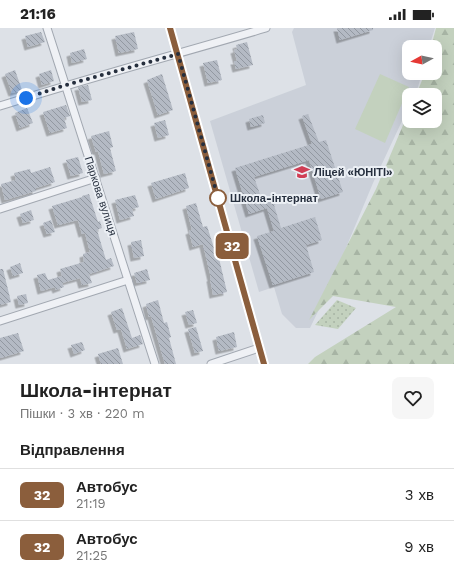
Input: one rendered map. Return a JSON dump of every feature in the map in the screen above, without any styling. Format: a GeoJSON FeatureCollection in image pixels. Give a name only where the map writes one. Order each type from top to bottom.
{"type":"FeatureCollection","features":[{"type":"Feature","properties":{"kind":"main road"},"geometry":{"type":"LineString","coordinates":[[170,28],[264,364]]}},
{"type":"Feature","properties":{"kind":"street","name":"Паркова вулиця"},"geometry":{"type":"LineString","coordinates":[[47,28],[155,364]]}},
{"type":"Feature","properties":{"kind":"street"},"geometry":{"type":"LineString","coordinates":[[0,106],[66,85],[266,28]]}},
{"type":"Feature","properties":{"kind":"street"},"geometry":{"type":"LineString","coordinates":[[0,210],[96,178]]}},
{"type":"Feature","properties":{"kind":"street"},"geometry":{"type":"LineString","coordinates":[[0,321],[128,280]]}},
{"type":"Feature","properties":{"kind":"street"},"geometry":{"type":"LineString","coordinates":[[211,364],[259,348]]}},
{"type":"Feature","properties":{"kind":"shaded area","name":"Ліцей «ЮНІТІ»"},"geometry":{"type":"Polygon","coordinates":[[[294,28],[435,28],[431,40],[402,40],[402,80],[420,80],[418,87],[402,88],[402,121],[373,183],[328,291],[310,328],[296,328],[282,314],[274,287],[259,292],[210,121],[306,85],[292,32],[294,28]]]}},
{"type":"Feature","properties":{"kind":"green space"},"geometry":{"type":"Polygon","coordinates":[[[436,28],[454,28],[454,364],[308,364],[315,357],[396,307],[333,296],[309,320],[376,189],[402,128],[442,128],[442,88],[419,88],[422,80],[442,80],[442,40],[433,40],[436,28]]]}},
{"type":"Feature","properties":{"kind":"green space"},"geometry":{"type":"Polygon","coordinates":[[[380,74],[409,87],[402,88],[402,103],[385,143],[355,129],[380,74]]]}},
{"type":"Feature","properties":{"kind":"green space"},"geometry":{"type":"Polygon","coordinates":[[[337,300],[356,308],[338,329],[315,325],[337,300]]]}},
{"type":"Feature","properties":{"kind":"building"},"geometry":{"type":"Polygon","coordinates":[[[337,28],[373,28],[373,30],[340,40],[337,28]]]}},
{"type":"Feature","properties":{"kind":"building"},"geometry":{"type":"Polygon","coordinates":[[[41,32],[45,42],[28,47],[25,36],[41,32]]]}},
{"type":"Feature","properties":{"kind":"building"},"geometry":{"type":"Polygon","coordinates":[[[134,32],[138,49],[119,53],[115,36],[134,32]]]}},
{"type":"Feature","properties":{"kind":"building"},"geometry":{"type":"Polygon","coordinates":[[[247,42],[253,65],[236,69],[234,61],[237,61],[234,50],[237,49],[236,45],[247,42]]]}},
{"type":"Feature","properties":{"kind":"building"},"geometry":{"type":"Polygon","coordinates":[[[84,49],[87,59],[72,63],[70,53],[84,49]]]}},
{"type":"Feature","properties":{"kind":"building"},"geometry":{"type":"Polygon","coordinates":[[[217,60],[222,80],[208,83],[203,63],[217,60]]]}},
{"type":"Feature","properties":{"kind":"building"},"geometry":{"type":"Polygon","coordinates":[[[15,70],[22,90],[12,93],[5,74],[15,70]]]}},
{"type":"Feature","properties":{"kind":"building"},"geometry":{"type":"Polygon","coordinates":[[[51,70],[54,81],[42,85],[39,74],[51,70]]]}},
{"type":"Feature","properties":{"kind":"building"},"geometry":{"type":"Polygon","coordinates":[[[162,74],[173,110],[158,115],[147,80],[162,74]]]}},
{"type":"Feature","properties":{"kind":"building"},"geometry":{"type":"Polygon","coordinates":[[[88,85],[92,100],[82,102],[78,87],[88,85]]]}},
{"type":"Feature","properties":{"kind":"building"},"geometry":{"type":"Polygon","coordinates":[[[66,105],[70,116],[64,118],[67,128],[50,133],[43,112],[66,105]]]}},
{"type":"Feature","properties":{"kind":"building"},"geometry":{"type":"Polygon","coordinates":[[[27,108],[33,123],[20,128],[15,113],[27,108]]]}},
{"type":"Feature","properties":{"kind":"building"},"geometry":{"type":"Polygon","coordinates":[[[308,114],[319,142],[326,140],[343,192],[321,199],[309,160],[254,177],[262,200],[273,196],[276,204],[274,205],[281,228],[315,217],[322,240],[306,245],[314,272],[273,285],[257,236],[274,231],[267,208],[249,214],[235,168],[312,144],[302,116],[308,114]]]}},
{"type":"Feature","properties":{"kind":"building"},"geometry":{"type":"Polygon","coordinates":[[[263,115],[265,123],[251,127],[249,119],[263,115]]]}},
{"type":"Feature","properties":{"kind":"building"},"geometry":{"type":"Polygon","coordinates":[[[165,120],[169,135],[158,138],[154,123],[165,120]]]}},
{"type":"Feature","properties":{"kind":"building"},"geometry":{"type":"Polygon","coordinates":[[[109,131],[113,147],[110,148],[116,171],[104,174],[98,151],[96,152],[91,136],[109,131]]]}},
{"type":"Feature","properties":{"kind":"building"},"geometry":{"type":"Polygon","coordinates":[[[78,157],[83,173],[71,176],[66,160],[78,157]]]}},
{"type":"Feature","properties":{"kind":"building"},"geometry":{"type":"Polygon","coordinates":[[[50,167],[55,182],[36,188],[36,191],[5,200],[1,184],[16,180],[14,173],[30,169],[31,173],[50,167]]]}},
{"type":"Feature","properties":{"kind":"building"},"geometry":{"type":"Polygon","coordinates":[[[185,173],[189,188],[156,199],[151,183],[185,173]]]}},
{"type":"Feature","properties":{"kind":"building"},"geometry":{"type":"Polygon","coordinates":[[[89,194],[98,222],[100,221],[102,228],[97,230],[106,260],[111,258],[114,266],[89,274],[92,283],[82,285],[80,278],[62,283],[64,287],[56,290],[55,287],[41,291],[37,275],[45,273],[48,280],[62,276],[60,269],[84,262],[83,254],[90,252],[85,233],[82,234],[78,220],[58,225],[52,206],[89,194]]]}},
{"type":"Feature","properties":{"kind":"building"},"geometry":{"type":"Polygon","coordinates":[[[135,195],[139,207],[132,209],[134,216],[120,220],[115,200],[135,195]]]}},
{"type":"Feature","properties":{"kind":"building"},"geometry":{"type":"Polygon","coordinates":[[[196,203],[203,227],[207,226],[215,251],[217,250],[227,292],[213,295],[211,278],[203,244],[193,247],[189,231],[192,230],[186,206],[196,203]]]}},
{"type":"Feature","properties":{"kind":"building"},"geometry":{"type":"Polygon","coordinates":[[[31,210],[34,220],[23,223],[20,214],[31,210]]]}},
{"type":"Feature","properties":{"kind":"building"},"geometry":{"type":"Polygon","coordinates":[[[51,220],[55,232],[47,234],[43,223],[51,220]]]}},
{"type":"Feature","properties":{"kind":"building"},"geometry":{"type":"Polygon","coordinates":[[[141,240],[144,256],[134,258],[131,242],[141,240]]]}},
{"type":"Feature","properties":{"kind":"building"},"geometry":{"type":"Polygon","coordinates":[[[20,263],[23,273],[13,276],[10,267],[20,263]]]}},
{"type":"Feature","properties":{"kind":"building"},"geometry":{"type":"Polygon","coordinates":[[[0,269],[3,269],[11,302],[0,305],[0,269]]]}},
{"type":"Feature","properties":{"kind":"building"},"geometry":{"type":"Polygon","coordinates":[[[147,269],[150,280],[137,283],[134,273],[147,269]]]}},
{"type":"Feature","properties":{"kind":"building"},"geometry":{"type":"Polygon","coordinates":[[[26,294],[28,303],[19,305],[17,296],[26,294]]]}},
{"type":"Feature","properties":{"kind":"building"},"geometry":{"type":"Polygon","coordinates":[[[158,300],[164,323],[167,322],[171,337],[169,338],[176,364],[165,364],[151,316],[149,317],[146,304],[158,300]]]}},
{"type":"Feature","properties":{"kind":"building"},"geometry":{"type":"Polygon","coordinates":[[[122,308],[132,338],[140,335],[143,344],[127,349],[121,329],[117,330],[111,312],[122,308]]]}},
{"type":"Feature","properties":{"kind":"building"},"geometry":{"type":"Polygon","coordinates":[[[193,310],[197,323],[189,325],[185,312],[193,310]]]}},
{"type":"Feature","properties":{"kind":"building"},"geometry":{"type":"Polygon","coordinates":[[[196,327],[203,351],[195,353],[188,329],[196,327]]]}},
{"type":"Feature","properties":{"kind":"building"},"geometry":{"type":"Polygon","coordinates":[[[234,332],[237,347],[219,351],[216,337],[234,332]]]}},
{"type":"Feature","properties":{"kind":"building"},"geometry":{"type":"Polygon","coordinates":[[[18,333],[24,351],[0,358],[0,338],[18,333]]]}},
{"type":"Feature","properties":{"kind":"building"},"geometry":{"type":"Polygon","coordinates":[[[82,342],[85,350],[74,354],[71,345],[82,342]]]}},
{"type":"Feature","properties":{"kind":"building"},"geometry":{"type":"Polygon","coordinates":[[[118,348],[123,364],[101,364],[98,354],[118,348]]]}},
{"type":"Feature","properties":{"kind":"bus line","name":"32"},"geometry":{"type":"LineString","coordinates":[[170,28],[264,364]]}},
{"type":"Feature","properties":{"kind":"place","name":"Ліцей «ЮНІТІ»"},"geometry":{"type":"Point","coordinates":[302,172]}},
{"type":"Feature","properties":{"kind":"place","name":"Школа-інтернат"},"geometry":{"type":"Point","coordinates":[218,198]}},
{"type":"Feature","properties":{"kind":"route"},"geometry":{"type":"LineString","coordinates":[[26,98],[66,85],[178,54],[218,198]]}}]}
